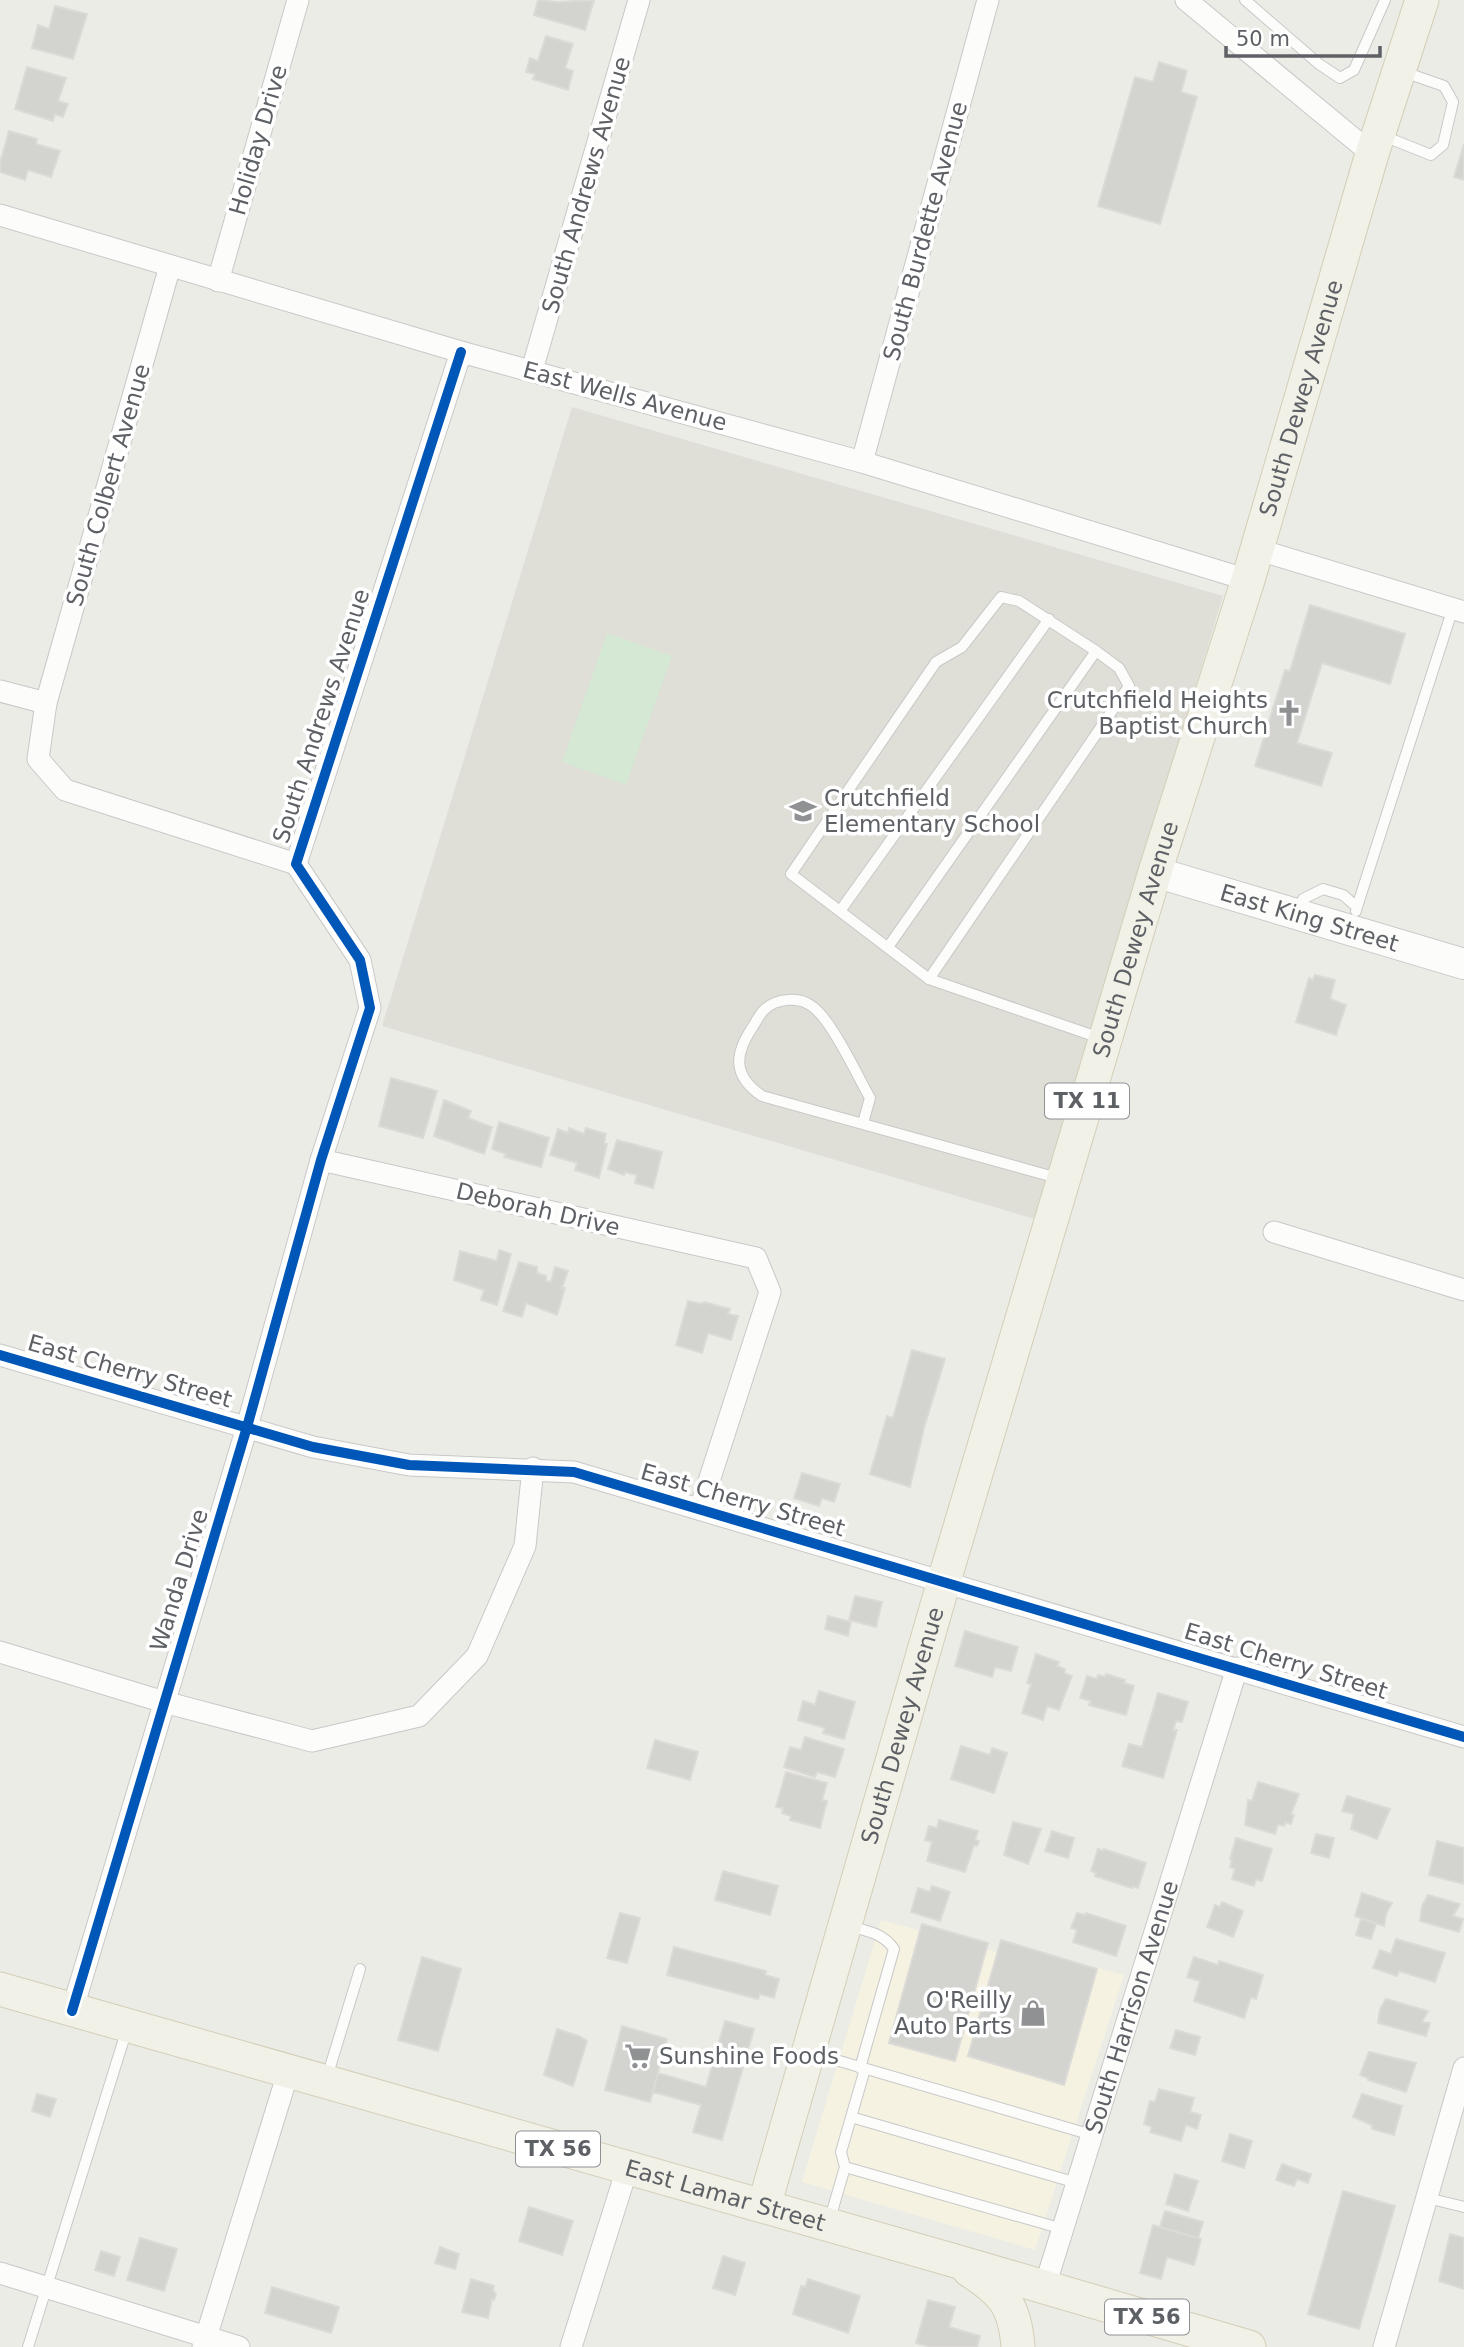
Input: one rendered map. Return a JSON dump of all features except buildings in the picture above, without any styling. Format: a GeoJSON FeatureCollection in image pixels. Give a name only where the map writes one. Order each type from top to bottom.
{"type":"FeatureCollection","features":[{"type":"Feature","properties":{"kind":"main road","name":"South Dewey Avenue"},"geometry":{"type":"LineString","coordinates":[[764,2206],[1063,1180],[1155,872],[1252,565],[1420,1]]}},
{"type":"Feature","properties":{"kind":"main road","name":"East Lamar Street"},"geometry":{"type":"LineString","coordinates":[[0,1989],[1045,2286],[1236,2345]]}},
{"type":"Feature","properties":{"kind":"main road"},"geometry":{"type":"LineString","coordinates":[[952,2260],[994,2286],[1010,2307],[1017,2331],[1018,2347]]}},
{"type":"Feature","properties":{"kind":"main road","name":"South Harrison Avenue"},"geometry":{"type":"LineString","coordinates":[[1026,2347],[1045,2286]]}},
{"type":"Feature","properties":{"kind":"street","name":"Holiday Drive"},"geometry":{"type":"LineString","coordinates":[[218,281],[298,0]]}},
{"type":"Feature","properties":{"kind":"street","name":"South Andrews Avenue"},"geometry":{"type":"LineString","coordinates":[[532,370],[639,0]]}},
{"type":"Feature","properties":{"kind":"street","name":"South Burdette Avenue"},"geometry":{"type":"LineString","coordinates":[[862,462],[988,0]]}},
{"type":"Feature","properties":{"kind":"street"},"geometry":{"type":"LineString","coordinates":[[1186,0],[1376,144]]}},
{"type":"Feature","properties":{"kind":"street","name":"East Wells Avenue"},"geometry":{"type":"LineString","coordinates":[[0,215],[461,352],[862,462],[1252,565],[1458,610]]}},
{"type":"Feature","properties":{"kind":"street","name":"South Colbert Avenue"},"geometry":{"type":"LineString","coordinates":[[170,266],[46,704],[38,759],[65,790],[296,864]]}},
{"type":"Feature","properties":{"kind":"street","name":"South Andrews Avenue"},"geometry":{"type":"LineString","coordinates":[[321,1160],[370,1008],[360,960],[296,864],[461,352]]}},
{"type":"Feature","properties":{"kind":"street"},"geometry":{"type":"LineString","coordinates":[[0,691],[46,704]]}},
{"type":"Feature","properties":{"kind":"street","name":"East King Street"},"geometry":{"type":"LineString","coordinates":[[1155,872],[1297,915],[1354,919],[1464,964]]}},
{"type":"Feature","properties":{"kind":"street","name":"Deborah Drive"},"geometry":{"type":"LineString","coordinates":[[321,1160],[755,1258],[770,1292],[700,1509]]}},
{"type":"Feature","properties":{"kind":"street","name":"Wanda Drive"},"geometry":{"type":"LineString","coordinates":[[72,2011],[247,1427],[321,1160]]}},
{"type":"Feature","properties":{"kind":"street"},"geometry":{"type":"LineString","coordinates":[[1274,1232],[1464,1290]]}},
{"type":"Feature","properties":{"kind":"street","name":"East Cherry Street"},"geometry":{"type":"LineString","coordinates":[[0,1355],[313,1447],[409,1465],[533,1468],[573,1472],[1464,1737]]}},
{"type":"Feature","properties":{"kind":"street"},"geometry":{"type":"LineString","coordinates":[[0,1652],[164,1702],[312,1741],[419,1716],[477,1656],[525,1546],[533,1468]]}},
{"type":"Feature","properties":{"kind":"street","name":"South Harrison Avenue"},"geometry":{"type":"LineString","coordinates":[[1045,2286],[1237,1668]]}},
{"type":"Feature","properties":{"kind":"street"},"geometry":{"type":"LineString","coordinates":[[1384,2347],[1464,2068]]}},
{"type":"Feature","properties":{"kind":"street"},"geometry":{"type":"LineString","coordinates":[[204,2342],[288,2073]]}},
{"type":"Feature","properties":{"kind":"street"},"geometry":{"type":"LineString","coordinates":[[572,2347],[627,2169]]}},
{"type":"Feature","properties":{"kind":"street"},"geometry":{"type":"LineString","coordinates":[[0,2273],[204,2342],[239,2347]]}},
{"type":"Feature","properties":{"kind":"lane"},"geometry":{"type":"LineString","coordinates":[[1245,0],[1340,78],[1354,70],[1385,0]]}},
{"type":"Feature","properties":{"kind":"lane"},"geometry":{"type":"LineString","coordinates":[[1376,144],[1432,155],[1443,145],[1453,102],[1444,86],[1400,71]]}},
{"type":"Feature","properties":{"kind":"lane"},"geometry":{"type":"LineString","coordinates":[[929,979],[1129,686],[1119,668],[1096,651],[1019,601],[1001,597],[962,647],[936,662],[792,874],[929,979],[1105,1040]]}},
{"type":"Feature","properties":{"kind":"lane"},"geometry":{"type":"LineString","coordinates":[[1354,919],[1458,610]]}},
{"type":"Feature","properties":{"kind":"lane"},"geometry":{"type":"LineString","coordinates":[[840,911],[1049,619]]}},
{"type":"Feature","properties":{"kind":"lane"},"geometry":{"type":"LineString","coordinates":[[888,947],[1096,651]]}},
{"type":"Feature","properties":{"kind":"lane"},"geometry":{"type":"LineString","coordinates":[[863,1123],[870,1098],[823,1016],[811,1004],[792,999],[776,1002],[764,1010],[741,1045],[738,1059],[740,1073],[749,1087],[762,1096],[1063,1180]]}},
{"type":"Feature","properties":{"kind":"lane"},"geometry":{"type":"LineString","coordinates":[[829,2225],[845,2167],[841,2152],[894,1949],[888,1939],[878,1934],[844,1925]]}},
{"type":"Feature","properties":{"kind":"lane"},"geometry":{"type":"LineString","coordinates":[[325,2083],[360,1969]]}},
{"type":"Feature","properties":{"kind":"lane"},"geometry":{"type":"LineString","coordinates":[[28,2347],[128,2027]]}},
{"type":"Feature","properties":{"kind":"lane"},"geometry":{"type":"LineString","coordinates":[[807,2052],[1092,2135]]}},
{"type":"Feature","properties":{"kind":"lane"},"geometry":{"type":"LineString","coordinates":[[851,2117],[1077,2183]]}},
{"type":"Feature","properties":{"kind":"lane"},"geometry":{"type":"LineString","coordinates":[[845,2167],[1063,2229]]}},
{"type":"Feature","properties":{"kind":"lane"},"geometry":{"type":"LineString","coordinates":[[1427,2198],[1464,2207]]}},
{"type":"Feature","properties":{"kind":"shaded area","name":"Crutchfield Elementary School"},"geometry":{"type":"Polygon","coordinates":[[[572,407],[1223,596],[1035,1219],[382,1026],[572,407]]]}},
{"type":"Feature","properties":{"kind":"shaded area"},"geometry":{"type":"Polygon","coordinates":[[[881,1920],[998,1952],[1002,1941],[1124,1975],[1035,2250],[802,2182],[881,1920]]]}},
{"type":"Feature","properties":{"kind":"green space"},"geometry":{"type":"Polygon","coordinates":[[[607,633],[672,656],[626,785],[562,762],[607,633]]]}},
{"type":"Feature","properties":{"kind":"cycle path"},"geometry":{"type":"LineString","coordinates":[[72,2011],[247,1427],[321,1160],[370,1008],[360,960],[296,864],[461,352]]}},
{"type":"Feature","properties":{"kind":"cycle path"},"geometry":{"type":"LineString","coordinates":[[0,1355],[313,1447],[409,1465],[574,1472],[1464,1737]]}},
{"type":"Feature","properties":{"kind":"place","name":"Crutchfield Heights Baptist Church"},"geometry":{"type":"Point","coordinates":[1289,713]}},
{"type":"Feature","properties":{"kind":"place","name":"Crutchfield Elementary School"},"geometry":{"type":"Point","coordinates":[803,811]}},
{"type":"Feature","properties":{"kind":"place","name":"O'Reilly Auto Parts"},"geometry":{"type":"Point","coordinates":[1033,2013]}},
{"type":"Feature","properties":{"kind":"place","name":"Sunshine Foods"},"geometry":{"type":"Point","coordinates":[638,2056]}}]}
